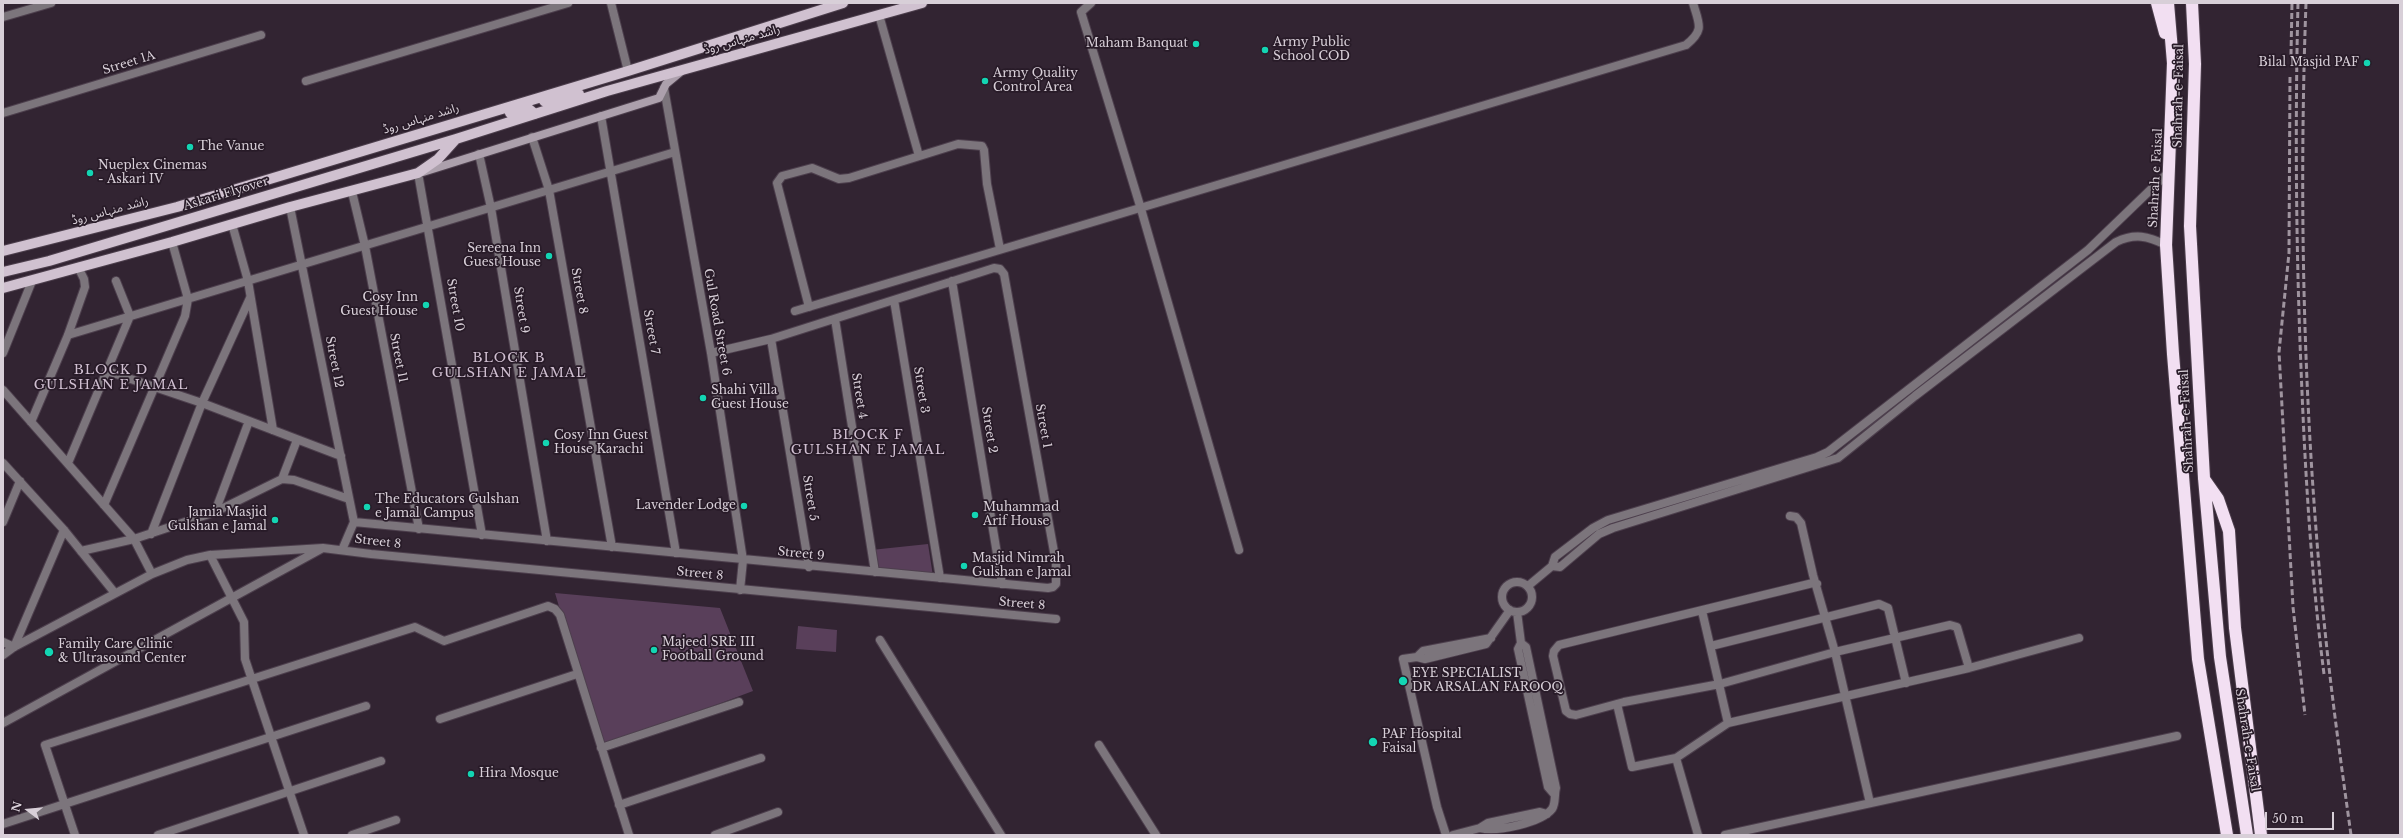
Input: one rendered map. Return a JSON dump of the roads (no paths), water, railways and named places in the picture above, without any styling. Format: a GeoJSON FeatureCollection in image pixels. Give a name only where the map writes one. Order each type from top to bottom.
{"type":"FeatureCollection","features":[{"type":"Feature","properties":{"kind":"highway"},"geometry":{"type":"LineString","coordinates":[[2157,3],[2173,63]]}},
{"type":"Feature","properties":{"kind":"highway","name":"Shahrah e Faisal"},"geometry":{"type":"LineString","coordinates":[[2168,3],[2173,63],[2166,245],[2173,354]]}},
{"type":"Feature","properties":{"kind":"highway","name":"Shahrah-e-Faisal"},"geometry":{"type":"LineString","coordinates":[[2192,3],[2195,64],[2190,226],[2204,478],[2220,657],[2247,835]]}},
{"type":"Feature","properties":{"kind":"highway","name":"Shahrah-e-Faisal"},"geometry":{"type":"LineString","coordinates":[[2173,354],[2198,659],[2227,835]]}},
{"type":"Feature","properties":{"kind":"highway"},"geometry":{"type":"LineString","coordinates":[[2204,478],[2218,499],[2229,531],[2235,628],[2261,835]]}},
{"type":"Feature","properties":{"kind":"main road","name":"راشد منہاس روڈ"},"geometry":{"type":"LineString","coordinates":[[3,251],[176,207],[540,97],[843,3]]}},
{"type":"Feature","properties":{"kind":"main road","name":"راشد منہاس روڈ"},"geometry":{"type":"LineString","coordinates":[[456,139],[607,91],[922,3]]}},
{"type":"Feature","properties":{"kind":"main road"},"geometry":{"type":"LineString","coordinates":[[3,288],[172,242],[290,207],[418,174],[659,98],[664,88],[683,70]]}},
{"type":"Feature","properties":{"kind":"main road"},"geometry":{"type":"LineString","coordinates":[[540,97],[543,100],[550,101],[579,94],[607,91]]}},
{"type":"Feature","properties":{"kind":"main road"},"geometry":{"type":"LineString","coordinates":[[463,120],[483,120],[528,109],[533,110],[535,114]]}},
{"type":"Feature","properties":{"kind":"main road"},"geometry":{"type":"LineString","coordinates":[[418,174],[438,159],[456,139]]}},
{"type":"Feature","properties":{"kind":"main road","name":"Askari Flyover"},"geometry":{"type":"LineString","coordinates":[[5,272],[456,139]]}},
{"type":"Feature","properties":{"kind":"street"},"geometry":{"type":"LineString","coordinates":[[3,17],[51,3]]}},
{"type":"Feature","properties":{"kind":"street"},"geometry":{"type":"LineString","coordinates":[[306,81],[568,3]]}},
{"type":"Feature","properties":{"kind":"street"},"geometry":{"type":"LineString","coordinates":[[611,3],[628,70]]}},
{"type":"Feature","properties":{"kind":"street"},"geometry":{"type":"LineString","coordinates":[[1091,3],[1081,12],[1141,209],[1240,550]]}},
{"type":"Feature","properties":{"kind":"street"},"geometry":{"type":"LineString","coordinates":[[795,311],[1000,249],[1141,209],[1686,45],[1698,36],[1700,26],[1693,3]]}},
{"type":"Feature","properties":{"kind":"street"},"geometry":{"type":"LineString","coordinates":[[879,15],[919,156]]}},
{"type":"Feature","properties":{"kind":"street","name":"Street 1A"},"geometry":{"type":"LineString","coordinates":[[3,113],[261,35]]}},
{"type":"Feature","properties":{"kind":"street","name":"Gul Road Street 6"},"geometry":{"type":"LineString","coordinates":[[664,88],[711,354],[743,560],[740,590]]}},
{"type":"Feature","properties":{"kind":"street","name":"Street 7"},"geometry":{"type":"LineString","coordinates":[[601,116],[676,553]]}},
{"type":"Feature","properties":{"kind":"street","name":"Street 8"},"geometry":{"type":"LineString","coordinates":[[532,137],[549,190],[612,546]]}},
{"type":"Feature","properties":{"kind":"street"},"geometry":{"type":"LineString","coordinates":[[809,307],[777,183],[782,176],[812,168],[838,179],[849,178],[958,144],[982,146],[984,150],[987,184],[1000,249]]}},
{"type":"Feature","properties":{"kind":"street"},"geometry":{"type":"LineString","coordinates":[[68,335],[675,152]]}},
{"type":"Feature","properties":{"kind":"street","name":"Street 9"},"geometry":{"type":"LineString","coordinates":[[479,154],[492,208],[547,541]]}},
{"type":"Feature","properties":{"kind":"street"},"geometry":{"type":"LineString","coordinates":[[1913,393],[2108,232],[2170,170]]}},
{"type":"Feature","properties":{"kind":"street","name":"Street 10"},"geometry":{"type":"LineString","coordinates":[[418,174],[429,226],[482,536]]}},
{"type":"Feature","properties":{"kind":"street","name":"Street 11"},"geometry":{"type":"LineString","coordinates":[[352,192],[365,246],[419,529]]}},
{"type":"Feature","properties":{"kind":"street","name":"Street 12"},"geometry":{"type":"LineString","coordinates":[[290,207],[354,522]]}},
{"type":"Feature","properties":{"kind":"street"},"geometry":{"type":"LineString","coordinates":[[232,224],[248,281],[273,430]]}},
{"type":"Feature","properties":{"kind":"street"},"geometry":{"type":"LineString","coordinates":[[2108,232],[2116,242]]}},
{"type":"Feature","properties":{"kind":"street"},"geometry":{"type":"LineString","coordinates":[[1528,586],[1552,566],[1555,557],[1593,528],[1608,520],[1817,457],[1828,452],[1913,393],[2087,266],[2116,242],[2128,236],[2144,236],[2166,245]]}},
{"type":"Feature","properties":{"kind":"street"},"geometry":{"type":"LineString","coordinates":[[104,505],[156,388],[185,316],[188,299],[172,242]]}},
{"type":"Feature","properties":{"kind":"street"},"geometry":{"type":"LineString","coordinates":[[2080,256],[2087,266]]}},
{"type":"Feature","properties":{"kind":"street"},"geometry":{"type":"LineString","coordinates":[[31,422],[68,335],[85,287],[84,279],[78,267]]}},
{"type":"Feature","properties":{"kind":"street","name":"Street 1"},"geometry":{"type":"LineString","coordinates":[[952,281],[994,268],[1000,269],[1004,274],[1056,563],[1056,584],[1053,587]]}},
{"type":"Feature","properties":{"kind":"street"},"geometry":{"type":"LineString","coordinates":[[3,353],[32,281]]}},
{"type":"Feature","properties":{"kind":"street"},"geometry":{"type":"LineString","coordinates":[[68,464],[130,316],[116,281]]}},
{"type":"Feature","properties":{"kind":"street"},"geometry":{"type":"LineString","coordinates":[[711,354],[771,339],[952,281]]}},
{"type":"Feature","properties":{"kind":"street","name":"Street 2"},"geometry":{"type":"LineString","coordinates":[[952,281],[1002,584]]}},
{"type":"Feature","properties":{"kind":"street"},"geometry":{"type":"LineString","coordinates":[[151,534],[202,403],[250,298]]}},
{"type":"Feature","properties":{"kind":"street","name":"Street 3"},"geometry":{"type":"LineString","coordinates":[[894,300],[940,578]]}},
{"type":"Feature","properties":{"kind":"street","name":"Street 4"},"geometry":{"type":"LineString","coordinates":[[835,319],[875,572]]}},
{"type":"Feature","properties":{"kind":"street","name":"Street 5"},"geometry":{"type":"LineString","coordinates":[[771,339],[809,567]]}},
{"type":"Feature","properties":{"kind":"street"},"geometry":{"type":"LineString","coordinates":[[107,371],[202,403],[340,456]]}},
{"type":"Feature","properties":{"kind":"street"},"geometry":{"type":"LineString","coordinates":[[3,390],[134,539],[152,574]]}},
{"type":"Feature","properties":{"kind":"street"},"geometry":{"type":"LineString","coordinates":[[215,512],[249,421]]}},
{"type":"Feature","properties":{"kind":"street"},"geometry":{"type":"LineString","coordinates":[[282,479],[297,440]]}},
{"type":"Feature","properties":{"kind":"street"},"geometry":{"type":"LineString","coordinates":[[3,462],[64,530],[114,592]]}},
{"type":"Feature","properties":{"kind":"street"},"geometry":{"type":"LineString","coordinates":[[81,551],[134,539],[215,512],[282,479],[294,480],[349,499]]}},
{"type":"Feature","properties":{"kind":"street"},"geometry":{"type":"LineString","coordinates":[[3,522],[20,481]]}},
{"type":"Feature","properties":{"kind":"street"},"geometry":{"type":"LineString","coordinates":[[1790,516],[1796,516],[1801,523],[1836,652],[1870,803]]}},
{"type":"Feature","properties":{"kind":"street"},"geometry":{"type":"LineString","coordinates":[[342,550],[354,522]]}},
{"type":"Feature","properties":{"kind":"street","name":"Street 9"},"geometry":{"type":"LineString","coordinates":[[354,522],[482,536],[612,546],[809,567],[1053,587]]}},
{"type":"Feature","properties":{"kind":"street"},"geometry":{"type":"LineString","coordinates":[[3,642],[14,647],[64,530]]}},
{"type":"Feature","properties":{"kind":"street"},"geometry":{"type":"LineString","coordinates":[[3,723],[323,548]]}},
{"type":"Feature","properties":{"kind":"street","name":"Street 8"},"geometry":{"type":"LineString","coordinates":[[3,655],[14,647],[114,592],[152,574],[187,560],[210,554],[323,548],[740,590],[1056,619]]}},
{"type":"Feature","properties":{"kind":"street"},"geometry":{"type":"LineString","coordinates":[[210,554],[244,622],[245,659],[304,835]]}},
{"type":"Feature","properties":{"kind":"street"},"geometry":{"type":"LineString","coordinates":[[1446,835],[1437,807],[1403,659],[1417,657],[1423,651],[1491,638],[1513,611],[1530,606],[1533,599],[1532,592],[1528,586],[1522,582],[1514,582],[1508,585],[1503,591],[1502,598],[1504,605],[1513,611],[1521,643],[1518,649],[1548,787],[1554,794],[1555,804],[1547,814],[1540,812],[1532,813],[1488,823],[1480,828],[1453,835]]}},
{"type":"Feature","properties":{"kind":"street"},"geometry":{"type":"LineString","coordinates":[[1817,584],[1813,583],[1559,645],[1556,648],[1554,656],[1564,705],[1570,714],[1576,715],[1617,704],[1720,684],[1836,652],[1950,625],[1957,627],[1969,668]]}},
{"type":"Feature","properties":{"kind":"street"},"geometry":{"type":"LineString","coordinates":[[1711,646],[1879,604],[1886,606],[1896,638],[1906,683]]}},
{"type":"Feature","properties":{"kind":"street"},"geometry":{"type":"LineString","coordinates":[[75,835],[45,745],[415,627],[444,641],[548,606],[556,609],[560,615],[577,674],[629,835]]}},
{"type":"Feature","properties":{"kind":"street"},"geometry":{"type":"LineString","coordinates":[[1702,611],[1728,724]]}},
{"type":"Feature","properties":{"kind":"street"},"geometry":{"type":"LineString","coordinates":[[1617,704],[1632,767],[1676,758],[1728,724],[1969,668],[2079,638]]}},
{"type":"Feature","properties":{"kind":"street"},"geometry":{"type":"LineString","coordinates":[[880,640],[1001,835]]}},
{"type":"Feature","properties":{"kind":"street"},"geometry":{"type":"LineString","coordinates":[[440,719],[577,674]]}},
{"type":"Feature","properties":{"kind":"street"},"geometry":{"type":"LineString","coordinates":[[601,748],[739,702]]}},
{"type":"Feature","properties":{"kind":"street"},"geometry":{"type":"LineString","coordinates":[[3,824],[366,706]]}},
{"type":"Feature","properties":{"kind":"street"},"geometry":{"type":"LineString","coordinates":[[1725,835],[2177,736]]}},
{"type":"Feature","properties":{"kind":"street"},"geometry":{"type":"LineString","coordinates":[[1099,745],[1156,835]]}},
{"type":"Feature","properties":{"kind":"street"},"geometry":{"type":"LineString","coordinates":[[619,805],[761,758]]}},
{"type":"Feature","properties":{"kind":"street"},"geometry":{"type":"LineString","coordinates":[[1676,758],[1698,835]]}},
{"type":"Feature","properties":{"kind":"street"},"geometry":{"type":"LineString","coordinates":[[158,835],[290,793],[381,761]]}},
{"type":"Feature","properties":{"kind":"street"},"geometry":{"type":"LineString","coordinates":[[715,835],[778,812]]}},
{"type":"Feature","properties":{"kind":"street"},"geometry":{"type":"LineString","coordinates":[[352,835],[396,820]]}},
{"type":"Feature","properties":{"kind":"railway"},"geometry":{"type":"LineString","coordinates":[[2291,55],[2292,3]]}},
{"type":"Feature","properties":{"kind":"railway"},"geometry":{"type":"LineString","coordinates":[[2298,3],[2296,186],[2301,368],[2309,521],[2315,598],[2324,674]]}},
{"type":"Feature","properties":{"kind":"railway"},"geometry":{"type":"LineString","coordinates":[[2306,3],[2303,147],[2306,362],[2314,506],[2326,642],[2351,835]]}},
{"type":"Feature","properties":{"kind":"railway"},"geometry":{"type":"LineString","coordinates":[[2290,77],[2289,253],[2279,352],[2293,607],[2305,715]]}},
{"type":"Feature","properties":{"kind":"place","name":"Maham Banquat"},"geometry":{"type":"Point","coordinates":[1196,44]}},
{"type":"Feature","properties":{"kind":"place","name":"Army Public School COD"},"geometry":{"type":"Point","coordinates":[1265,50]}},
{"type":"Feature","properties":{"kind":"place","name":"Bilal Masjid PAF"},"geometry":{"type":"Point","coordinates":[2367,63]}},
{"type":"Feature","properties":{"kind":"place","name":"Army Quality Control Area"},"geometry":{"type":"Point","coordinates":[985,81]}},
{"type":"Feature","properties":{"kind":"place","name":"The Vanue"},"geometry":{"type":"Point","coordinates":[190,147]}},
{"type":"Feature","properties":{"kind":"place","name":"Nueplex Cinemas - Askari IV"},"geometry":{"type":"Point","coordinates":[90,173]}},
{"type":"Feature","properties":{"kind":"place","name":"Sereena Inn Guest House"},"geometry":{"type":"Point","coordinates":[549,256]}},
{"type":"Feature","properties":{"kind":"place","name":"Cosy Inn Guest House"},"geometry":{"type":"Point","coordinates":[426,305]}},
{"type":"Feature","properties":{"kind":"place","name":"Shahi Villa Guest House"},"geometry":{"type":"Point","coordinates":[703,398]}},
{"type":"Feature","properties":{"kind":"place","name":"Cosy Inn Guest House Karachi"},"geometry":{"type":"Point","coordinates":[546,443]}},
{"type":"Feature","properties":{"kind":"place","name":"Lavender Lodge"},"geometry":{"type":"Point","coordinates":[744,506]}},
{"type":"Feature","properties":{"kind":"place","name":"The Educators Gulshan e Jamal Campus"},"geometry":{"type":"Point","coordinates":[367,507]}},
{"type":"Feature","properties":{"kind":"place","name":"Muhammad Arif House"},"geometry":{"type":"Point","coordinates":[975,515]}},
{"type":"Feature","properties":{"kind":"place","name":"Jamia Masjid Gulshan e Jamal"},"geometry":{"type":"Point","coordinates":[275,520]}},
{"type":"Feature","properties":{"kind":"place","name":"Masjid Nimrah Gulshan e Jamal"},"geometry":{"type":"Point","coordinates":[964,566]}},
{"type":"Feature","properties":{"kind":"place","name":"Majeed SRE III Football Ground"},"geometry":{"type":"Point","coordinates":[654,650]}},
{"type":"Feature","properties":{"kind":"place","name":"Family Care Clinic & Ultrasound Center"},"geometry":{"type":"Point","coordinates":[49,652]}},
{"type":"Feature","properties":{"kind":"place","name":"EYE SPECIALIST DR ARSALAN FAROOQ"},"geometry":{"type":"Point","coordinates":[1403,681]}},
{"type":"Feature","properties":{"kind":"place","name":"PAF Hospital Faisal"},"geometry":{"type":"Point","coordinates":[1373,742]}},
{"type":"Feature","properties":{"kind":"place","name":"Hira Mosque"},"geometry":{"type":"Point","coordinates":[471,774]}},
{"type":"Feature","properties":{"kind":"district","name":"BLOCK B GULSHAN E JAMAL"},"geometry":{"type":"Point","coordinates":[509,366]}},
{"type":"Feature","properties":{"kind":"district","name":"BLOCK D GULSHAN E JAMAL"},"geometry":{"type":"Point","coordinates":[111,378]}},
{"type":"Feature","properties":{"kind":"district","name":"BLOCK F GULSHAN E JAMAL"},"geometry":{"type":"Point","coordinates":[868,442]}}]}
